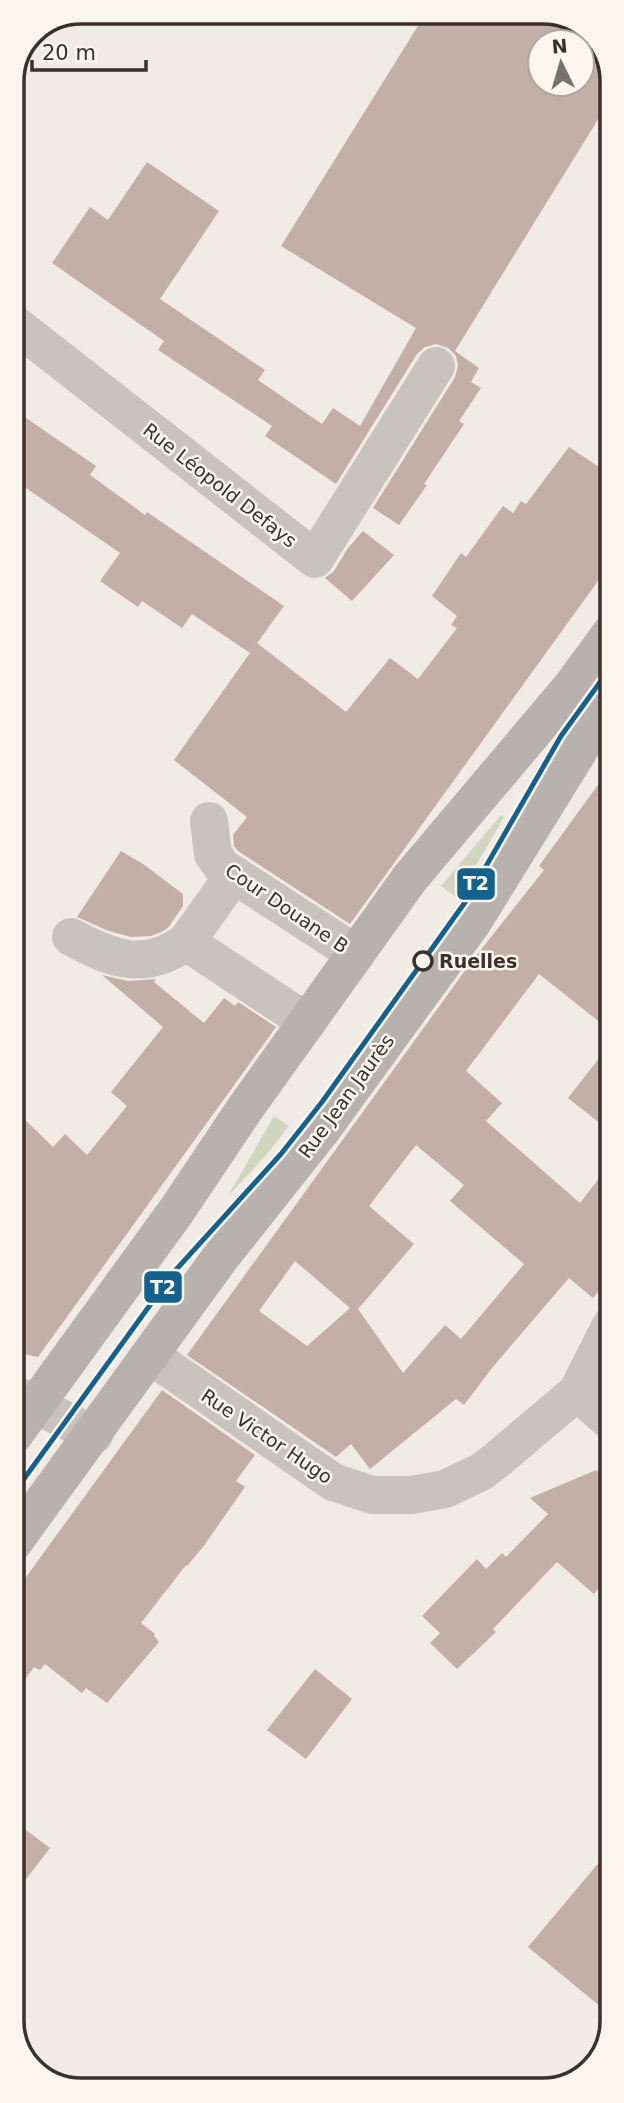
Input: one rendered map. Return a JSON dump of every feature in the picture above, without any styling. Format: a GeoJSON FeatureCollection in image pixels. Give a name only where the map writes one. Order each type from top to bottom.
{"type":"FeatureCollection","features":[{"type":"Feature","properties":{"kind":"main road"},"geometry":{"type":"LineString","coordinates":[[24,1398],[177,1210],[244,1110],[410,878],[573,685],[600,648]]}},
{"type":"Feature","properties":{"kind":"main road","name":"Rue Jean Jaurès"},"geometry":{"type":"LineString","coordinates":[[24,1528],[220,1258],[320,1132],[472,923],[600,720]]}},
{"type":"Feature","properties":{"kind":"street","name":"Rue Léopold Defays"},"geometry":{"type":"LineString","coordinates":[[24,332],[315,559],[436,366]]}},
{"type":"Feature","properties":{"kind":"street","name":"Cour Douane B"},"geometry":{"type":"LineString","coordinates":[[209,821],[214,854],[222,867],[356,954]]}},
{"type":"Feature","properties":{"kind":"street"},"geometry":{"type":"LineString","coordinates":[[71,937],[106,955],[140,960],[170,953],[186,942],[234,875]]}},
{"type":"Feature","properties":{"kind":"street"},"geometry":{"type":"LineString","coordinates":[[186,942],[307,1022]]}},
{"type":"Feature","properties":{"kind":"street","name":"Rue Victor Hugo"},"geometry":{"type":"LineString","coordinates":[[151,1356],[333,1482],[372,1495],[412,1495],[445,1489],[464,1481],[498,1459],[577,1392],[600,1347]]}},
{"type":"Feature","properties":{"kind":"street"},"geometry":{"type":"LineString","coordinates":[[577,1392],[600,1412]]}},
{"type":"Feature","properties":{"kind":"street"},"geometry":{"type":"LineString","coordinates":[[24,1398],[94,1435]]}},
{"type":"Feature","properties":{"kind":"green space"},"geometry":{"type":"Polygon","coordinates":[[[501,815],[504,817],[457,898],[441,886],[501,815]]]}},
{"type":"Feature","properties":{"kind":"green space"},"geometry":{"type":"Polygon","coordinates":[[[274,1116],[289,1126],[228,1196],[274,1116]]]}},
{"type":"Feature","properties":{"kind":"building"},"geometry":{"type":"Polygon","coordinates":[[[419,25],[546,25],[560,28],[526,28],[526,98],[596,98],[596,64],[600,82],[600,116],[455,351],[479,368],[471,382],[481,388],[459,421],[464,424],[399,525],[373,508],[455,377],[458,366],[456,356],[448,348],[436,344],[425,347],[417,354],[336,484],[265,436],[272,426],[158,350],[164,341],[52,263],[90,207],[108,220],[147,162],[219,211],[160,299],[265,370],[258,380],[322,424],[333,408],[360,426],[416,328],[281,246],[419,25]]]}},
{"type":"Feature","properties":{"kind":"building"},"geometry":{"type":"Polygon","coordinates":[[[24,417],[96,466],[90,475],[145,515],[147,512],[284,606],[250,653],[192,614],[182,628],[142,601],[138,607],[100,581],[120,553],[24,487],[24,417]]]}},
{"type":"Feature","properties":{"kind":"building"},"geometry":{"type":"Polygon","coordinates":[[[569,447],[600,468],[600,578],[350,924],[238,851],[234,846],[233,835],[247,817],[174,760],[257,643],[346,712],[390,658],[418,679],[457,628],[451,625],[457,616],[432,596],[461,553],[466,557],[503,506],[513,513],[521,501],[526,504],[569,447]]]}},
{"type":"Feature","properties":{"kind":"building"},"geometry":{"type":"Polygon","coordinates":[[[363,531],[394,555],[352,601],[325,578],[334,571],[348,548],[363,531]]]}},
{"type":"Feature","properties":{"kind":"building"},"geometry":{"type":"Polygon","coordinates":[[[600,782],[600,1022],[539,974],[466,1071],[502,1103],[486,1121],[580,1203],[600,1177],[600,1290],[593,1298],[569,1278],[464,1405],[456,1399],[370,1469],[351,1444],[336,1457],[187,1355],[472,961],[544,870],[539,866],[600,782]],[[416,1145],[369,1206],[414,1244],[358,1309],[403,1373],[445,1325],[461,1339],[524,1264],[450,1201],[464,1185],[416,1145]],[[295,1261],[259,1311],[307,1346],[350,1308],[295,1261]]]}},
{"type":"Feature","properties":{"kind":"building"},"geometry":{"type":"Polygon","coordinates":[[[121,851],[183,894],[183,906],[168,928],[161,932],[151,936],[131,937],[77,917],[121,851]]]}},
{"type":"Feature","properties":{"kind":"building"},"geometry":{"type":"Polygon","coordinates":[[[102,975],[128,981],[156,979],[154,982],[204,1023],[224,998],[235,1006],[238,1002],[276,1027],[38,1357],[24,1354],[24,1119],[53,1147],[65,1134],[87,1155],[127,1106],[111,1092],[163,1027],[102,975]]]}},
{"type":"Feature","properties":{"kind":"building"},"geometry":{"type":"Polygon","coordinates":[[[600,1057],[600,1123],[568,1098],[600,1057]]]}},
{"type":"Feature","properties":{"kind":"building"},"geometry":{"type":"Polygon","coordinates":[[[162,1390],[255,1455],[236,1481],[245,1487],[203,1547],[141,1623],[155,1634],[159,1642],[107,1703],[86,1688],[82,1693],[45,1664],[40,1670],[34,1667],[24,1681],[24,1580],[162,1390]]]}},
{"type":"Feature","properties":{"kind":"building"},"geometry":{"type":"Polygon","coordinates":[[[596,1470],[600,1474],[600,1587],[594,1594],[557,1562],[493,1629],[496,1632],[457,1669],[430,1643],[440,1633],[422,1616],[477,1559],[486,1569],[502,1553],[506,1557],[548,1514],[530,1498],[596,1470]]]}},
{"type":"Feature","properties":{"kind":"building"},"geometry":{"type":"Polygon","coordinates":[[[315,1669],[352,1699],[306,1759],[267,1730],[315,1669]]]}},
{"type":"Feature","properties":{"kind":"building"},"geometry":{"type":"Polygon","coordinates":[[[24,1828],[50,1848],[24,1882],[24,1828]]]}},
{"type":"Feature","properties":{"kind":"building"},"geometry":{"type":"Polygon","coordinates":[[[600,1861],[600,2006],[528,1947],[600,1861]]]}},
{"type":"Feature","properties":{"kind":"transit line","name":"T2"},"geometry":{"type":"LineString","coordinates":[[24,1479],[174,1272],[281,1154],[322,1102],[466,901],[561,736],[600,682]]}},
{"type":"Feature","properties":{"kind":"place","name":"Ruelles"},"geometry":{"type":"Point","coordinates":[423,961]}}]}
